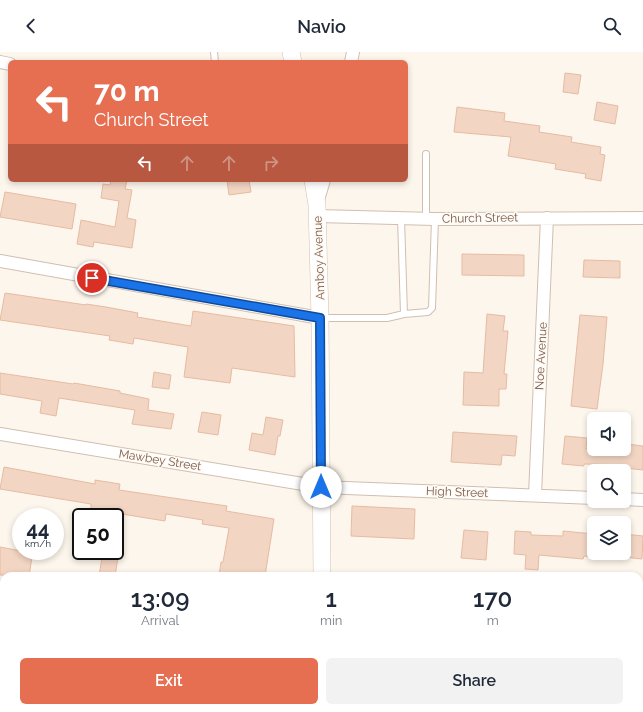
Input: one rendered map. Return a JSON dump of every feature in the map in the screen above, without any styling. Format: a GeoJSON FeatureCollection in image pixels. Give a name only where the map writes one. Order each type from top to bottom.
{"type":"FeatureCollection","features":[{"type":"Feature","properties":{"kind":"main road","name":"Amboy Avenue"},"geometry":{"type":"LineString","coordinates":[[313,182],[317,210],[320,318],[322,572]]}},
{"type":"Feature","properties":{"kind":"street"},"geometry":{"type":"LineString","coordinates":[[317,210],[324,182]]}},
{"type":"Feature","properties":{"kind":"street","name":"Church Street"},"geometry":{"type":"LineString","coordinates":[[317,210],[401,218],[643,218]]}},
{"type":"Feature","properties":{"kind":"street","name":"Noe Avenue"},"geometry":{"type":"LineString","coordinates":[[535,495],[548,218]]}},
{"type":"Feature","properties":{"kind":"street"},"geometry":{"type":"LineString","coordinates":[[0,262],[320,318]]}},
{"type":"Feature","properties":{"kind":"street","name":"Mawbey Street"},"geometry":{"type":"LineString","coordinates":[[0,434],[321,487]]}},
{"type":"Feature","properties":{"kind":"street","name":"High Street"},"geometry":{"type":"LineString","coordinates":[[321,487],[587,498]]}},
{"type":"Feature","properties":{"kind":"street"},"geometry":{"type":"LineString","coordinates":[[631,499],[643,500]]}},
{"type":"Feature","properties":{"kind":"lane"},"geometry":{"type":"LineString","coordinates":[[320,318],[387,318],[404,314],[428,312],[432,308],[431,218],[426,154]]}},
{"type":"Feature","properties":{"kind":"lane"},"geometry":{"type":"LineString","coordinates":[[401,218],[404,314]]}},
{"type":"Feature","properties":{"kind":"building"},"geometry":{"type":"Polygon","coordinates":[[[565,73],[581,75],[578,94],[563,92],[565,73]]]}},
{"type":"Feature","properties":{"kind":"building"},"geometry":{"type":"Polygon","coordinates":[[[597,102],[618,106],[615,124],[594,120],[597,102]]]}},
{"type":"Feature","properties":{"kind":"building"},"geometry":{"type":"Polygon","coordinates":[[[457,107],[505,113],[504,121],[540,126],[539,132],[572,137],[571,142],[601,147],[600,154],[605,155],[601,181],[585,178],[586,174],[555,169],[556,164],[508,156],[511,137],[454,132],[457,107]]]}},
{"type":"Feature","properties":{"kind":"building"},"geometry":{"type":"Polygon","coordinates":[[[111,182],[127,182],[125,189],[132,190],[127,218],[136,220],[132,248],[94,242],[93,247],[77,244],[81,220],[115,227],[119,201],[101,198],[103,184],[110,185],[111,182]]]}},
{"type":"Feature","properties":{"kind":"building"},"geometry":{"type":"Polygon","coordinates":[[[227,182],[249,182],[251,192],[229,195],[227,182]]]}},
{"type":"Feature","properties":{"kind":"building"},"geometry":{"type":"Polygon","coordinates":[[[5,192],[76,204],[72,229],[0,217],[5,192]]]}},
{"type":"Feature","properties":{"kind":"building"},"geometry":{"type":"Polygon","coordinates":[[[462,254],[524,255],[524,276],[462,275],[462,254]]]}},
{"type":"Feature","properties":{"kind":"building"},"geometry":{"type":"Polygon","coordinates":[[[584,260],[620,261],[620,278],[583,277],[584,260]]]}},
{"type":"Feature","properties":{"kind":"building"},"geometry":{"type":"Polygon","coordinates":[[[5,293],[106,307],[138,313],[137,317],[191,326],[193,311],[294,326],[295,377],[232,368],[230,383],[184,377],[188,347],[134,338],[133,344],[109,340],[110,336],[0,320],[5,293]]]}},
{"type":"Feature","properties":{"kind":"building"},"geometry":{"type":"Polygon","coordinates":[[[487,314],[505,316],[503,331],[508,331],[504,374],[507,374],[506,389],[499,389],[499,406],[463,405],[464,372],[483,373],[487,314]]]}},
{"type":"Feature","properties":{"kind":"building"},"geometry":{"type":"Polygon","coordinates":[[[580,315],[607,317],[597,409],[571,406],[580,315]]]}},
{"type":"Feature","properties":{"kind":"building"},"geometry":{"type":"Polygon","coordinates":[[[154,372],[171,375],[169,389],[152,387],[154,372]]]}},
{"type":"Feature","properties":{"kind":"building"},"geometry":{"type":"Polygon","coordinates":[[[0,373],[120,391],[120,393],[149,399],[148,410],[174,414],[171,429],[132,424],[135,410],[59,398],[56,416],[40,413],[42,401],[0,394],[0,373]]]}},
{"type":"Feature","properties":{"kind":"building"},"geometry":{"type":"Polygon","coordinates":[[[202,412],[221,415],[218,435],[198,432],[202,412]]]}},
{"type":"Feature","properties":{"kind":"building"},"geometry":{"type":"Polygon","coordinates":[[[266,417],[283,420],[280,436],[278,436],[275,455],[249,450],[252,433],[263,435],[266,417]]]}},
{"type":"Feature","properties":{"kind":"building"},"geometry":{"type":"Polygon","coordinates":[[[453,432],[517,436],[515,456],[502,455],[501,465],[451,462],[453,432]]]}},
{"type":"Feature","properties":{"kind":"building"},"geometry":{"type":"Polygon","coordinates":[[[565,436],[587,438],[587,456],[631,456],[631,444],[643,446],[643,470],[631,469],[631,464],[584,464],[584,466],[562,464],[565,436]]]}},
{"type":"Feature","properties":{"kind":"building"},"geometry":{"type":"Polygon","coordinates":[[[4,467],[95,484],[95,480],[120,484],[119,490],[227,506],[226,511],[274,519],[266,572],[220,572],[221,562],[223,562],[229,528],[202,524],[203,520],[166,514],[165,521],[124,514],[124,508],[91,508],[91,504],[0,489],[4,467]]]}},
{"type":"Feature","properties":{"kind":"building"},"geometry":{"type":"Polygon","coordinates":[[[352,506],[415,509],[414,539],[351,536],[352,506]]]}},
{"type":"Feature","properties":{"kind":"building"},"geometry":{"type":"Polygon","coordinates":[[[464,530],[488,532],[486,560],[461,558],[464,530]]]}},
{"type":"Feature","properties":{"kind":"building"},"geometry":{"type":"Polygon","coordinates":[[[515,531],[531,532],[531,535],[563,536],[563,531],[587,533],[587,556],[584,556],[583,559],[539,555],[538,570],[525,569],[526,555],[514,554],[515,531]]]}},
{"type":"Feature","properties":{"kind":"building"},"geometry":{"type":"Polygon","coordinates":[[[631,535],[643,536],[642,559],[631,558],[631,535]]]}},
{"type":"Feature","properties":{"kind":"building"},"geometry":{"type":"Polygon","coordinates":[[[0,547],[12,549],[12,560],[32,560],[30,572],[0,572],[0,547]]]}},
{"type":"Feature","properties":{"kind":"building"},"geometry":{"type":"Polygon","coordinates":[[[102,560],[118,560],[116,572],[100,572],[102,560]]]}},
{"type":"Feature","properties":{"kind":"route"},"geometry":{"type":"LineString","coordinates":[[92,278],[320,318],[321,487]]}}]}
